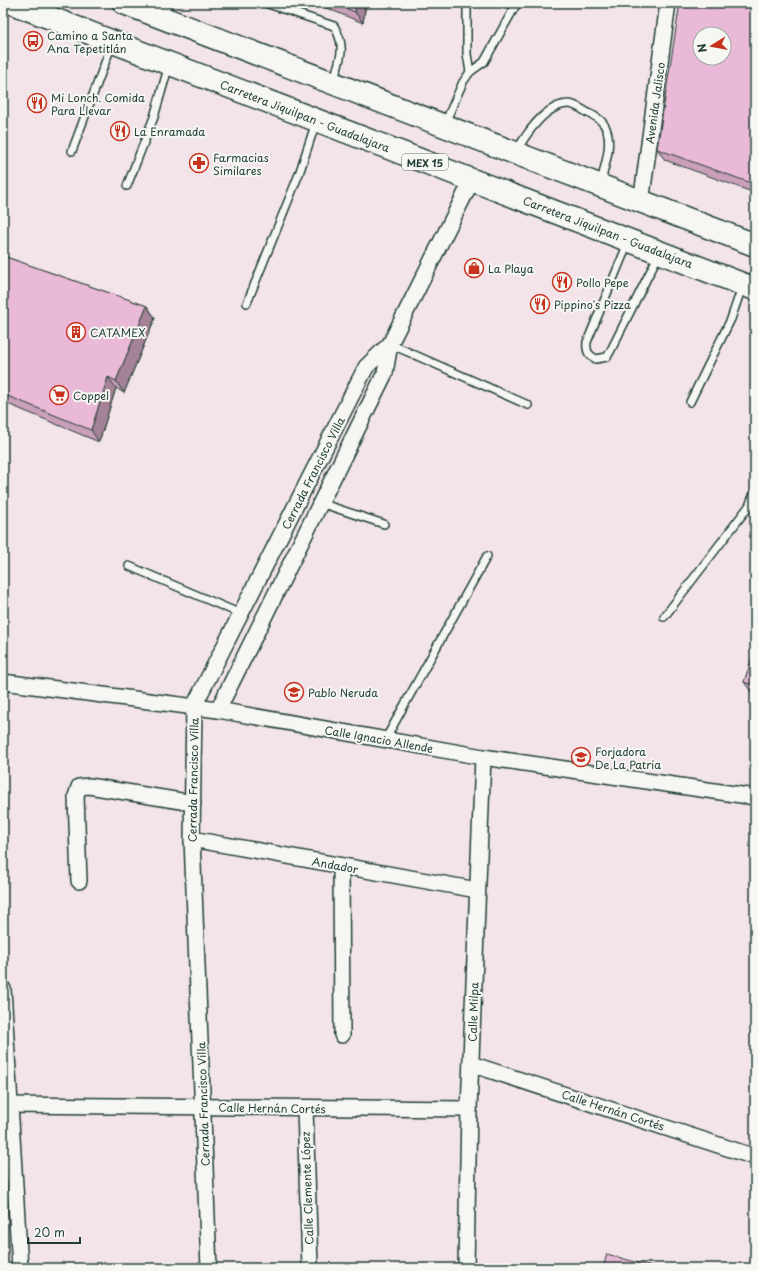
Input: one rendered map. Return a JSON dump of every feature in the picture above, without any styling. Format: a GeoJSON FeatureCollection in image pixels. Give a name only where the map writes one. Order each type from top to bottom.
{"type":"FeatureCollection","features":[{"type":"Feature","properties":{"kind":"highway","name":"Carretera Jiquilpan - Guadalajara"},"geometry":{"type":"LineString","coordinates":[[12,3],[749,286]]}},
{"type":"Feature","properties":{"kind":"highway"},"geometry":{"type":"LineString","coordinates":[[124,3],[162,10],[333,84],[755,246]]}},
{"type":"Feature","properties":{"kind":"street","name":"Avenida Jalisco"},"geometry":{"type":"LineString","coordinates":[[641,203],[668,3]]}},
{"type":"Feature","properties":{"kind":"street","name":"Cerrada Francisco Villa"},"geometry":{"type":"LineString","coordinates":[[218,710],[385,373],[390,344],[472,180]]}},
{"type":"Feature","properties":{"kind":"street","name":"Cerrada Francisco Villa"},"geometry":{"type":"LineString","coordinates":[[209,1268],[192,839],[194,706],[366,367],[390,344]]}},
{"type":"Feature","properties":{"kind":"street","name":"Calle Ignacio Allende"},"geometry":{"type":"LineString","coordinates":[[3,682],[194,706],[483,757],[755,797]]}},
{"type":"Feature","properties":{"kind":"street","name":"Calle Milpa"},"geometry":{"type":"LineString","coordinates":[[466,1268],[470,1064],[483,757]]}},
{"type":"Feature","properties":{"kind":"street"},"geometry":{"type":"LineString","coordinates":[[79,881],[76,796],[79,787],[89,786],[193,803]]}},
{"type":"Feature","properties":{"kind":"street","name":"Andador"},"geometry":{"type":"LineString","coordinates":[[192,839],[341,867],[477,890]]}},
{"type":"Feature","properties":{"kind":"street"},"geometry":{"type":"LineString","coordinates":[[341,867],[342,1035]]}},
{"type":"Feature","properties":{"kind":"street"},"geometry":{"type":"LineString","coordinates":[[3,989],[6,1105],[20,1268]]}},
{"type":"Feature","properties":{"kind":"street","name":"Calle Hernán Cortés"},"geometry":{"type":"LineString","coordinates":[[470,1064],[755,1157]]}},
{"type":"Feature","properties":{"kind":"street","name":"Calle Hernán Cortés"},"geometry":{"type":"LineString","coordinates":[[6,1105],[469,1109]]}},
{"type":"Feature","properties":{"kind":"street","name":"Calle Clemente López"},"geometry":{"type":"LineString","coordinates":[[305,1108],[310,1268]]}},
{"type":"Feature","properties":{"kind":"lane"},"geometry":{"type":"LineString","coordinates":[[265,3],[334,26],[341,37],[342,50],[333,84]]}},
{"type":"Feature","properties":{"kind":"lane"},"geometry":{"type":"LineString","coordinates":[[467,3],[466,54],[470,72]]}},
{"type":"Feature","properties":{"kind":"lane"},"geometry":{"type":"LineString","coordinates":[[444,127],[463,82],[470,72],[484,62],[517,3]]}},
{"type":"Feature","properties":{"kind":"lane"},"geometry":{"type":"LineString","coordinates":[[72,150],[113,42]]}},
{"type":"Feature","properties":{"kind":"lane"},"geometry":{"type":"LineString","coordinates":[[127,186],[154,117],[169,64]]}},
{"type":"Feature","properties":{"kind":"lane"},"geometry":{"type":"LineString","coordinates":[[515,154],[523,140],[548,113],[558,106],[570,104],[601,119],[607,130],[608,151],[600,187]]}},
{"type":"Feature","properties":{"kind":"lane"},"geometry":{"type":"LineString","coordinates":[[247,303],[299,174],[317,120]]}},
{"type":"Feature","properties":{"kind":"lane"},"geometry":{"type":"LineString","coordinates":[[629,240],[587,342],[586,351],[596,359],[607,357],[610,352],[660,252]]}},
{"type":"Feature","properties":{"kind":"lane"},"geometry":{"type":"LineString","coordinates":[[690,402],[730,319],[749,286]]}},
{"type":"Feature","properties":{"kind":"lane"},"geometry":{"type":"LineString","coordinates":[[390,344],[528,405]]}},
{"type":"Feature","properties":{"kind":"lane"},"geometry":{"type":"LineString","coordinates":[[664,617],[749,506],[755,491]]}},
{"type":"Feature","properties":{"kind":"lane"},"geometry":{"type":"LineString","coordinates":[[320,503],[384,524]]}},
{"type":"Feature","properties":{"kind":"lane"},"geometry":{"type":"LineString","coordinates":[[385,740],[487,556]]}},
{"type":"Feature","properties":{"kind":"lane"},"geometry":{"type":"LineString","coordinates":[[129,566],[241,614]]}},
{"type":"Feature","properties":{"kind":"building"},"geometry":{"type":"Polygon","coordinates":[[[333,3],[356,3],[355,12],[333,3]]]}},
{"type":"Feature","properties":{"kind":"building"},"geometry":{"type":"Polygon","coordinates":[[[680,3],[755,3],[755,156],[751,183],[657,149],[680,3]]]}},
{"type":"Feature","properties":{"kind":"building","name":"CATAMEX"},"geometry":{"type":"Polygon","coordinates":[[[3,256],[147,306],[116,381],[108,377],[91,430],[3,394],[3,256]]]}},
{"type":"Feature","properties":{"kind":"building"},"geometry":{"type":"Polygon","coordinates":[[[755,650],[755,686],[744,682],[755,650]]]}},
{"type":"Feature","properties":{"kind":"building"},"geometry":{"type":"Polygon","coordinates":[[[607,1254],[656,1268],[603,1268],[607,1254]]]}},
{"type":"Feature","properties":{"kind":"place","name":"Camino a Santa Ana Tepetitlán"},"geometry":{"type":"Point","coordinates":[33,41]}},
{"type":"Feature","properties":{"kind":"place","name":"Mi Lonch. Comida Para Llevar"},"geometry":{"type":"Point","coordinates":[37,103]}},
{"type":"Feature","properties":{"kind":"place","name":"La Enramada"},"geometry":{"type":"Point","coordinates":[120,131]}},
{"type":"Feature","properties":{"kind":"place","name":"Farmacias Similares"},"geometry":{"type":"Point","coordinates":[199,163]}},
{"type":"Feature","properties":{"kind":"place","name":"La Playa"},"geometry":{"type":"Point","coordinates":[474,268]}},
{"type":"Feature","properties":{"kind":"place","name":"Pollo Pepe"},"geometry":{"type":"Point","coordinates":[562,282]}},
{"type":"Feature","properties":{"kind":"place","name":"Pippino's Pizza"},"geometry":{"type":"Point","coordinates":[540,304]}},
{"type":"Feature","properties":{"kind":"place","name":"CATAMEX"},"geometry":{"type":"Point","coordinates":[76,332]}},
{"type":"Feature","properties":{"kind":"place","name":"Coppel"},"geometry":{"type":"Point","coordinates":[59,395]}},
{"type":"Feature","properties":{"kind":"place","name":"Pablo Neruda"},"geometry":{"type":"Point","coordinates":[294,692]}},
{"type":"Feature","properties":{"kind":"place","name":"Forjadora De La Patria"},"geometry":{"type":"Point","coordinates":[581,757]}}]}
